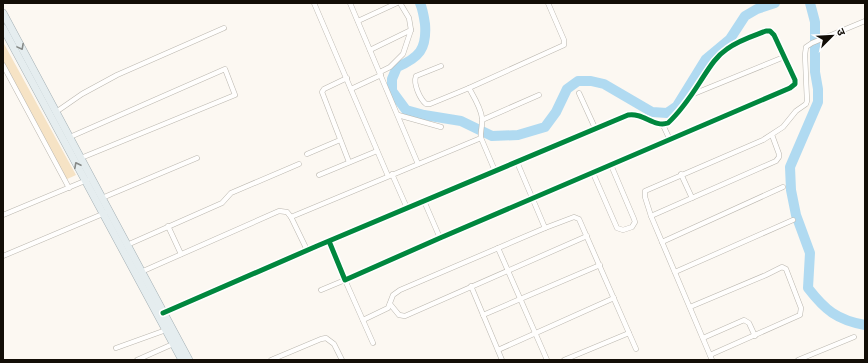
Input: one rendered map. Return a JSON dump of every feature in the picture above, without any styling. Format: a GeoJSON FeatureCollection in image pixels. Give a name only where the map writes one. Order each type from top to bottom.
{"type":"FeatureCollection","features":[{"type":"Feature","properties":{"kind":"main road"},"geometry":{"type":"LineString","coordinates":[[3,13],[81,158],[88,180],[102,198],[106,213],[127,245],[189,360]]}},
{"type":"Feature","properties":{"kind":"main road"},"geometry":{"type":"LineString","coordinates":[[3,28],[106,213],[166,330],[179,359]]}},
{"type":"Feature","properties":{"kind":"street"},"geometry":{"type":"LineString","coordinates":[[314,3],[377,151],[407,208]]}},
{"type":"Feature","properties":{"kind":"street"},"geometry":{"type":"LineString","coordinates":[[350,3],[418,164]]}},
{"type":"Feature","properties":{"kind":"street"},"geometry":{"type":"LineString","coordinates":[[358,21],[397,3]]}},
{"type":"Feature","properties":{"kind":"street"},"geometry":{"type":"LineString","coordinates":[[351,89],[381,74],[403,54],[411,30],[409,18],[400,3]]}},
{"type":"Feature","properties":{"kind":"street"},"geometry":{"type":"LineString","coordinates":[[441,66],[418,75],[414,79],[426,104],[430,104],[469,88],[564,45],[564,40],[548,3]]}},
{"type":"Feature","properties":{"kind":"street"},"geometry":{"type":"LineString","coordinates":[[690,307],[783,267],[786,269],[801,312],[798,316],[711,358],[651,216],[645,197],[645,190],[762,140],[783,127],[796,111],[808,101],[806,47],[814,42],[865,21]]}},
{"type":"Feature","properties":{"kind":"street"},"geometry":{"type":"LineString","coordinates":[[56,112],[82,94],[117,75],[224,28]]}},
{"type":"Feature","properties":{"kind":"street"},"geometry":{"type":"LineString","coordinates":[[370,50],[411,30]]}},
{"type":"Feature","properties":{"kind":"street"},"geometry":{"type":"LineString","coordinates":[[321,290],[793,86],[795,80],[774,35],[770,31],[766,31],[739,42],[719,55],[671,120],[663,125]]}},
{"type":"Feature","properties":{"kind":"street"},"geometry":{"type":"LineString","coordinates":[[689,96],[784,57]]}},
{"type":"Feature","properties":{"kind":"street"},"geometry":{"type":"LineString","coordinates":[[3,65],[69,188]]}},
{"type":"Feature","properties":{"kind":"street"},"geometry":{"type":"LineString","coordinates":[[70,137],[225,69],[235,95],[81,158]]}},
{"type":"Feature","properties":{"kind":"street"},"geometry":{"type":"LineString","coordinates":[[347,78],[324,89],[322,92],[349,162]]}},
{"type":"Feature","properties":{"kind":"street"},"geometry":{"type":"LineString","coordinates":[[469,88],[480,110],[482,120],[481,136],[495,171]]}},
{"type":"Feature","properties":{"kind":"street"},"geometry":{"type":"LineString","coordinates":[[579,93],[595,128]]}},
{"type":"Feature","properties":{"kind":"street"},"geometry":{"type":"LineString","coordinates":[[482,120],[538,95]]}},
{"type":"Feature","properties":{"kind":"street"},"geometry":{"type":"LineString","coordinates":[[163,313],[307,250],[595,128],[633,114],[663,125],[670,140]]}},
{"type":"Feature","properties":{"kind":"street"},"geometry":{"type":"LineString","coordinates":[[398,115],[441,127]]}},
{"type":"Feature","properties":{"kind":"street"},"geometry":{"type":"LineString","coordinates":[[651,216],[778,159],[780,154],[772,135]]}},
{"type":"Feature","properties":{"kind":"street"},"geometry":{"type":"LineString","coordinates":[[292,218],[481,136]]}},
{"type":"Feature","properties":{"kind":"street"},"geometry":{"type":"LineString","coordinates":[[307,154],[340,140]]}},
{"type":"Feature","properties":{"kind":"street"},"geometry":{"type":"LineString","coordinates":[[319,175],[377,151]]}},
{"type":"Feature","properties":{"kind":"street"},"geometry":{"type":"LineString","coordinates":[[102,198],[197,158]]}},
{"type":"Feature","properties":{"kind":"street"},"geometry":{"type":"LineString","coordinates":[[517,162],[545,228]]}},
{"type":"Feature","properties":{"kind":"street"},"geometry":{"type":"LineString","coordinates":[[127,245],[222,203],[231,193],[299,164]]}},
{"type":"Feature","properties":{"kind":"street"},"geometry":{"type":"LineString","coordinates":[[593,173],[617,228],[623,230],[632,227],[634,219],[611,165]]}},
{"type":"Feature","properties":{"kind":"street"},"geometry":{"type":"LineString","coordinates":[[681,174],[692,198]]}},
{"type":"Feature","properties":{"kind":"street"},"geometry":{"type":"LineString","coordinates":[[3,215],[88,180]]}},
{"type":"Feature","properties":{"kind":"street"},"geometry":{"type":"LineString","coordinates":[[662,242],[783,187]]}},
{"type":"Feature","properties":{"kind":"street"},"geometry":{"type":"LineString","coordinates":[[424,201],[440,238]]}},
{"type":"Feature","properties":{"kind":"street"},"geometry":{"type":"LineString","coordinates":[[141,272],[280,211],[287,212],[292,218],[307,250]]}},
{"type":"Feature","properties":{"kind":"street"},"geometry":{"type":"LineString","coordinates":[[3,256],[106,213]]}},
{"type":"Feature","properties":{"kind":"street"},"geometry":{"type":"LineString","coordinates":[[363,320],[384,310],[390,304],[393,295],[400,290],[545,228],[570,218],[577,217],[582,223],[636,349]]}},
{"type":"Feature","properties":{"kind":"street"},"geometry":{"type":"LineString","coordinates":[[675,272],[793,220]]}},
{"type":"Feature","properties":{"kind":"street"},"geometry":{"type":"LineString","coordinates":[[168,226],[181,254]]}},
{"type":"Feature","properties":{"kind":"street"},"geometry":{"type":"LineString","coordinates":[[390,304],[399,315],[405,316],[587,236]]}},
{"type":"Feature","properties":{"kind":"street"},"geometry":{"type":"LineString","coordinates":[[329,241],[373,343]]}},
{"type":"Feature","properties":{"kind":"street"},"geometry":{"type":"LineString","coordinates":[[498,248],[536,333],[546,360]]}},
{"type":"Feature","properties":{"kind":"street"},"geometry":{"type":"LineString","coordinates":[[483,315],[600,265]]}},
{"type":"Feature","properties":{"kind":"street"},"geometry":{"type":"LineString","coordinates":[[471,286],[502,360]]}},
{"type":"Feature","properties":{"kind":"street"},"geometry":{"type":"LineString","coordinates":[[498,350],[614,298]]}},
{"type":"Feature","properties":{"kind":"street"},"geometry":{"type":"LineString","coordinates":[[703,338],[744,320],[749,323],[755,336]]}},
{"type":"Feature","properties":{"kind":"street"},"geometry":{"type":"LineString","coordinates":[[116,348],[166,330]]}},
{"type":"Feature","properties":{"kind":"street"},"geometry":{"type":"LineString","coordinates":[[564,360],[629,333]]}},
{"type":"Feature","properties":{"kind":"street"},"geometry":{"type":"LineString","coordinates":[[798,360],[854,337]]}},
{"type":"Feature","properties":{"kind":"street"},"geometry":{"type":"LineString","coordinates":[[271,360],[320,339],[326,338],[334,344],[342,360]]}},
{"type":"Feature","properties":{"kind":"street"},"geometry":{"type":"LineString","coordinates":[[137,360],[173,344]]}},
{"type":"Feature","properties":{"kind":"shaded area"},"geometry":{"type":"Polygon","coordinates":[[[3,42],[76,175],[63,181],[3,69],[3,42]]]}},
{"type":"Feature","properties":{"kind":"waterway"},"geometry":{"type":"LineString","coordinates":[[420,3],[425,24],[425,40],[420,52],[416,56],[405,64],[397,67],[392,79],[392,91],[406,110],[424,115],[461,121],[492,136],[518,135],[545,127],[556,112],[567,89],[578,81],[591,81],[604,84],[652,112],[667,113],[677,106],[706,59],[730,39],[745,16],[757,9],[775,3]]}},
{"type":"Feature","properties":{"kind":"waterway"},"geometry":{"type":"LineString","coordinates":[[810,3],[815,22],[815,72],[818,89],[818,102],[790,167],[791,190],[796,215],[810,253],[808,288],[832,313],[855,323],[865,325]]}},
{"type":"Feature","properties":{"kind":"cycle path"},"geometry":{"type":"LineString","coordinates":[[163,313],[317,246],[628,115],[639,116],[653,122],[663,124],[668,123],[685,104],[715,60],[727,49],[746,38],[770,31],[774,35],[795,80],[795,84],[790,88],[345,280],[329,241]]}}]}
